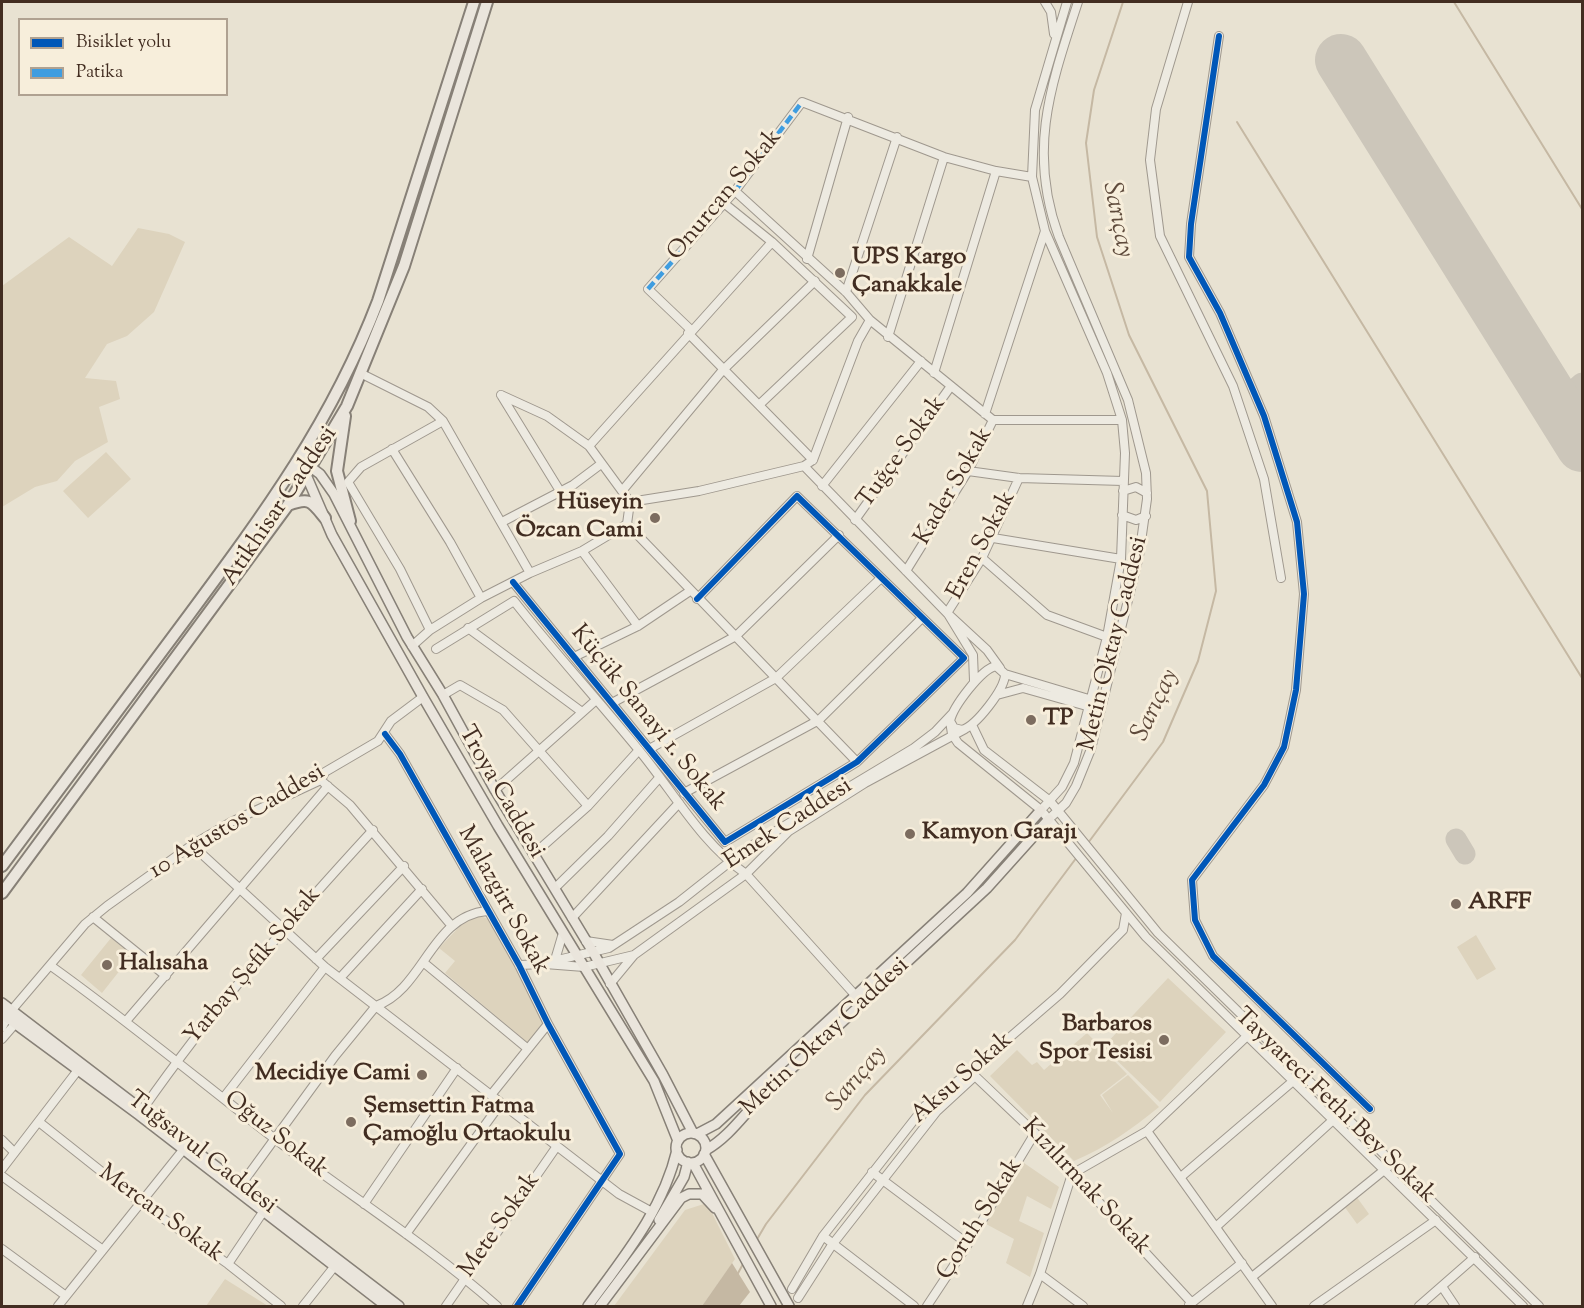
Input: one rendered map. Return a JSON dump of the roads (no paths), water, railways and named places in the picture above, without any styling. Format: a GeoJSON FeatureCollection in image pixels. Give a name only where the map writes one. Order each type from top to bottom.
{"type":"FeatureCollection","features":[{"type":"Feature","properties":{"kind":"highway","name":"Atikhisar Caddesi"},"geometry":{"type":"LineString","coordinates":[[2,866],[270,506],[297,464],[361,346],[417,183],[474,2]]}},
{"type":"Feature","properties":{"kind":"highway","name":"Atikhisar Caddesi"},"geometry":{"type":"LineString","coordinates":[[2,893],[288,505],[310,472],[346,406],[404,266],[488,2]]}},
{"type":"Feature","properties":{"kind":"highway"},"geometry":{"type":"LineString","coordinates":[[346,406],[338,448],[337,471],[350,521]]}},
{"type":"Feature","properties":{"kind":"highway"},"geometry":{"type":"LineString","coordinates":[[288,505],[304,499],[313,502],[325,518]]}},
{"type":"Feature","properties":{"kind":"main road","name":"Troya Caddesi"},"geometry":{"type":"LineString","coordinates":[[297,464],[310,472],[334,494],[350,521],[412,646],[443,695],[495,790],[593,952],[695,1134]]}},
{"type":"Feature","properties":{"kind":"main road","name":"Troya Caddesi"},"geometry":{"type":"LineString","coordinates":[[310,472],[325,518],[337,545],[423,697],[654,1081],[677,1145]]}},
{"type":"Feature","properties":{"kind":"main road","name":"Metin Oktay Caddesi"},"geometry":{"type":"LineString","coordinates":[[695,1134],[716,1124],[967,893],[1041,810]]}},
{"type":"Feature","properties":{"kind":"main road","name":"Metin Oktay Caddesi"},"geometry":{"type":"LineString","coordinates":[[705,1152],[722,1141],[763,1095],[987,888],[1051,821]]}},
{"type":"Feature","properties":{"kind":"main road","name":"Tuğsavul Caddesi"},"geometry":{"type":"LineString","coordinates":[[2,1003],[7,1019],[143,1109],[399,1306]]}},
{"type":"Feature","properties":{"kind":"main road"},"geometry":{"type":"LineString","coordinates":[[7,1019],[78,1070],[386,1306]]}},
{"type":"Feature","properties":{"kind":"main road"},"geometry":{"type":"LineString","coordinates":[[588,1306],[632,1246],[652,1212],[673,1167],[677,1145],[684,1135],[695,1134],[705,1142],[705,1152],[724,1192],[789,1306]]}},
{"type":"Feature","properties":{"kind":"main road"},"geometry":{"type":"LineString","coordinates":[[677,1145],[681,1158],[691,1162],[771,1306]]}},
{"type":"Feature","properties":{"kind":"main road"},"geometry":{"type":"LineString","coordinates":[[650,1238],[691,1162],[705,1152]]}},
{"type":"Feature","properties":{"kind":"main road"},"geometry":{"type":"LineString","coordinates":[[600,1306],[681,1197],[689,1194],[702,1194],[715,1208]]}},
{"type":"Feature","properties":{"kind":"street"},"geometry":{"type":"LineString","coordinates":[[1045,2],[1051,12],[1054,40]]}},
{"type":"Feature","properties":{"kind":"street","name":"Metin Oktay Caddesi"},"geometry":{"type":"LineString","coordinates":[[1041,810],[1062,788],[1074,763],[1107,637],[1121,559],[1122,420],[1107,373],[1045,231],[1032,177],[1035,110],[1067,2]]}},
{"type":"Feature","properties":{"kind":"street","name":"Metin Oktay Caddesi"},"geometry":{"type":"LineString","coordinates":[[1051,821],[1060,812],[1076,786],[1091,749],[1112,671],[1146,516],[1147,494],[1146,473],[1128,400],[1059,237],[1051,215],[1046,187],[1043,150],[1046,109],[1078,2]]}},
{"type":"Feature","properties":{"kind":"street"},"geometry":{"type":"LineString","coordinates":[[1188,2],[1156,108],[1150,160],[1160,236],[1233,386],[1264,480],[1281,578]]}},
{"type":"Feature","properties":{"kind":"street"},"geometry":{"type":"LineString","coordinates":[[1220,36],[1191,224],[1189,257],[1220,313],[1264,416],[1297,522],[1304,594],[1296,690],[1284,747],[1264,785],[1192,880],[1195,920],[1213,956],[1370,1109]]}},
{"type":"Feature","properties":{"kind":"street","name":"Onurcan Sokak"},"geometry":{"type":"LineString","coordinates":[[690,331],[648,289],[725,204],[802,102],[848,117]]}},
{"type":"Feature","properties":{"kind":"street"},"geometry":{"type":"LineString","coordinates":[[807,259],[848,117],[944,157],[996,171],[1032,177]]}},
{"type":"Feature","properties":{"kind":"street"},"geometry":{"type":"LineString","coordinates":[[846,292],[897,137]]}},
{"type":"Feature","properties":{"kind":"street"},"geometry":{"type":"LineString","coordinates":[[888,337],[944,157]]}},
{"type":"Feature","properties":{"kind":"street"},"geometry":{"type":"LineString","coordinates":[[934,373],[996,171]]}},
{"type":"Feature","properties":{"kind":"street"},"geometry":{"type":"LineString","coordinates":[[735,191],[807,259],[846,292],[888,337],[993,420]]}},
{"type":"Feature","properties":{"kind":"street"},"geometry":{"type":"LineString","coordinates":[[725,204],[815,280],[852,317],[759,405]]}},
{"type":"Feature","properties":{"kind":"street"},"geometry":{"type":"LineString","coordinates":[[985,414],[1045,231]]}},
{"type":"Feature","properties":{"kind":"street"},"geometry":{"type":"LineString","coordinates":[[589,446],[772,242]]}},
{"type":"Feature","properties":{"kind":"street"},"geometry":{"type":"LineString","coordinates":[[622,491],[722,371],[815,280]]}},
{"type":"Feature","properties":{"kind":"street"},"geometry":{"type":"LineString","coordinates":[[630,502],[699,491],[804,466],[813,460],[858,342],[870,320]]}},
{"type":"Feature","properties":{"kind":"street"},"geometry":{"type":"LineString","coordinates":[[690,331],[722,371],[813,460]]}},
{"type":"Feature","properties":{"kind":"street"},"geometry":{"type":"LineString","coordinates":[[822,486],[921,361]]}},
{"type":"Feature","properties":{"kind":"street"},"geometry":{"type":"LineString","coordinates":[[360,373],[428,407],[444,421],[530,573]]}},
{"type":"Feature","properties":{"kind":"street","name":"Tuğçe Sokak"},"geometry":{"type":"LineString","coordinates":[[855,520],[951,386]]}},
{"type":"Feature","properties":{"kind":"street"},"geometry":{"type":"LineString","coordinates":[[560,491],[501,395],[547,416],[589,446],[630,502],[627,524]]}},
{"type":"Feature","properties":{"kind":"street","name":"Kader Sokak"},"geometry":{"type":"LineString","coordinates":[[906,571],[968,471],[993,420],[1122,420]]}},
{"type":"Feature","properties":{"kind":"street"},"geometry":{"type":"LineString","coordinates":[[430,630],[399,569],[348,482],[361,467],[444,421]]}},
{"type":"Feature","properties":{"kind":"street"},"geometry":{"type":"LineString","coordinates":[[392,449],[450,542],[481,598]]}},
{"type":"Feature","properties":{"kind":"street"},"geometry":{"type":"LineString","coordinates":[[502,522],[560,491],[601,464]]}},
{"type":"Feature","properties":{"kind":"street"},"geometry":{"type":"LineString","coordinates":[[804,466],[947,613],[987,650],[1002,671],[1091,703]]}},
{"type":"Feature","properties":{"kind":"street"},"geometry":{"type":"LineString","coordinates":[[968,471],[1019,478],[1123,481]]}},
{"type":"Feature","properties":{"kind":"street","name":"Eren Sokak"},"geometry":{"type":"LineString","coordinates":[[947,613],[993,538],[1019,478]]}},
{"type":"Feature","properties":{"kind":"street"},"geometry":{"type":"LineString","coordinates":[[1123,491],[1136,487],[1147,494]]}},
{"type":"Feature","properties":{"kind":"street"},"geometry":{"type":"LineString","coordinates":[[627,524],[697,599],[819,720],[857,762],[964,658],[797,496],[697,599]]}},
{"type":"Feature","properties":{"kind":"street"},"geometry":{"type":"LineString","coordinates":[[1122,514],[1125,518],[1136,520],[1146,516]]}},
{"type":"Feature","properties":{"kind":"street"},"geometry":{"type":"LineString","coordinates":[[412,646],[430,630],[481,598],[530,573],[582,551],[627,524]]}},
{"type":"Feature","properties":{"kind":"street"},"geometry":{"type":"LineString","coordinates":[[612,703],[736,636],[839,535]]}},
{"type":"Feature","properties":{"kind":"street"},"geometry":{"type":"LineString","coordinates":[[993,538],[1121,559]]}},
{"type":"Feature","properties":{"kind":"street"},"geometry":{"type":"LineString","coordinates":[[582,551],[638,626]]}},
{"type":"Feature","properties":{"kind":"street"},"geometry":{"type":"LineString","coordinates":[[982,558],[1047,615],[1107,637]]}},
{"type":"Feature","properties":{"kind":"street"},"geometry":{"type":"LineString","coordinates":[[651,748],[776,678],[881,578]]}},
{"type":"Feature","properties":{"kind":"street","name":"Küçük Sanayi 1. Sokak"},"geometry":{"type":"LineString","coordinates":[[513,582],[651,748],[684,793],[725,842],[857,762]]}},
{"type":"Feature","properties":{"kind":"street"},"geometry":{"type":"LineString","coordinates":[[574,657],[638,626],[690,591]]}},
{"type":"Feature","properties":{"kind":"street"},"geometry":{"type":"LineString","coordinates":[[436,649],[514,601],[595,701],[639,750],[728,862],[746,874],[856,996]]}},
{"type":"Feature","properties":{"kind":"street"},"geometry":{"type":"LineString","coordinates":[[947,613],[951,624],[973,655],[974,684]]}},
{"type":"Feature","properties":{"kind":"street"},"geometry":{"type":"LineString","coordinates":[[684,793],[819,720],[922,618]]}},
{"type":"Feature","properties":{"kind":"street"},"geometry":{"type":"LineString","coordinates":[[468,628],[582,712]]}},
{"type":"Feature","properties":{"kind":"street","name":"Emek Caddesi"},"geometry":{"type":"LineString","coordinates":[[988,668],[1002,671],[1003,685],[969,727],[954,737],[909,758],[789,831],[746,874],[634,955],[584,967],[545,964],[613,945],[679,902],[728,862],[797,816],[914,748],[951,718],[988,668]]}},
{"type":"Feature","properties":{"kind":"street"},"geometry":{"type":"LineString","coordinates":[[443,695],[460,685],[503,710],[588,806]]}},
{"type":"Feature","properties":{"kind":"street"},"geometry":{"type":"LineString","coordinates":[[996,695],[1023,688],[1091,703]]}},
{"type":"Feature","properties":{"kind":"street","name":"10 Ağustos Caddesi"},"geometry":{"type":"LineString","coordinates":[[2,1039],[7,1019],[93,917],[192,845],[278,798],[324,783],[326,772],[378,741],[385,734],[391,721],[423,697]]}},
{"type":"Feature","properties":{"kind":"street"},"geometry":{"type":"LineString","coordinates":[[495,790],[595,701]]}},
{"type":"Feature","properties":{"kind":"street"},"geometry":{"type":"LineString","coordinates":[[951,718],[954,728],[969,727]]}},
{"type":"Feature","properties":{"kind":"street"},"geometry":{"type":"LineString","coordinates":[[951,718],[954,737]]}},
{"type":"Feature","properties":{"kind":"street","name":"Tayyareci Fethi Bey Sokak"},"geometry":{"type":"LineString","coordinates":[[969,727],[990,756],[1050,801],[1132,904],[1220,995],[1539,1306]]}},
{"type":"Feature","properties":{"kind":"street","name":"Malazgirt Sokak"},"geometry":{"type":"LineString","coordinates":[[385,734],[400,754],[519,965],[620,1154],[600,1180]]}},
{"type":"Feature","properties":{"kind":"street","name":"Tayyareci Fethi Bey Sokak"},"geometry":{"type":"LineString","coordinates":[[954,737],[1041,810],[1146,937],[1524,1306]]}},
{"type":"Feature","properties":{"kind":"street"},"geometry":{"type":"LineString","coordinates":[[535,853],[588,806],[639,750]]}},
{"type":"Feature","properties":{"kind":"street"},"geometry":{"type":"LineString","coordinates":[[555,888],[608,836],[659,778]]}},
{"type":"Feature","properties":{"kind":"street"},"geometry":{"type":"LineString","coordinates":[[128,1020],[241,888],[324,783],[350,805],[373,830],[451,925]]}},
{"type":"Feature","properties":{"kind":"street"},"geometry":{"type":"LineString","coordinates":[[572,918],[679,803]]}},
{"type":"Feature","properties":{"kind":"street","name":"Yarbay Şefik Sokak"},"geometry":{"type":"LineString","coordinates":[[143,1109],[177,1060],[283,927],[373,830]]}},
{"type":"Feature","properties":{"kind":"street"},"geometry":{"type":"LineString","coordinates":[[192,845],[316,959],[600,1180],[619,1194],[652,1212]]}},
{"type":"Feature","properties":{"kind":"street"},"geometry":{"type":"LineString","coordinates":[[316,959],[404,866]]}},
{"type":"Feature","properties":{"kind":"street"},"geometry":{"type":"LineString","coordinates":[[340,978],[422,889]]}},
{"type":"Feature","properties":{"kind":"street"},"geometry":{"type":"LineString","coordinates":[[241,1185],[335,1056],[376,1006],[387,1002],[423,962],[451,925],[473,912],[487,910]]}},
{"type":"Feature","properties":{"kind":"street","name":"Aksu Sokak"},"geometry":{"type":"LineString","coordinates":[[792,1289],[823,1236],[925,1106],[972,1070],[1060,994],[1123,930],[1126,913]]}},
{"type":"Feature","properties":{"kind":"street"},"geometry":{"type":"LineString","coordinates":[[93,917],[166,976]]}},
{"type":"Feature","properties":{"kind":"street"},"geometry":{"type":"LineString","coordinates":[[555,960],[563,933]]}},
{"type":"Feature","properties":{"kind":"street"},"geometry":{"type":"LineString","coordinates":[[586,941],[613,945]]}},
{"type":"Feature","properties":{"kind":"street"},"geometry":{"type":"LineString","coordinates":[[610,984],[634,955]]}},
{"type":"Feature","properties":{"kind":"street"},"geometry":{"type":"LineString","coordinates":[[423,962],[528,1049]]}},
{"type":"Feature","properties":{"kind":"street"},"geometry":{"type":"LineString","coordinates":[[519,965],[545,964]]}},
{"type":"Feature","properties":{"kind":"street","name":"Oğuz Sokak"},"geometry":{"type":"LineString","coordinates":[[51,966],[128,1020],[275,1138],[466,1279],[498,1306]]}},
{"type":"Feature","properties":{"kind":"street"},"geometry":{"type":"LineString","coordinates":[[224,1097],[325,966]]}},
{"type":"Feature","properties":{"kind":"street"},"geometry":{"type":"LineString","coordinates":[[491,1095],[549,1024]]}},
{"type":"Feature","properties":{"kind":"street"},"geometry":{"type":"LineString","coordinates":[[1027,1306],[1040,1274],[1071,1174],[1147,1131],[1247,1036]]}},
{"type":"Feature","properties":{"kind":"street"},"geometry":{"type":"LineString","coordinates":[[364,1204],[457,1068]]}},
{"type":"Feature","properties":{"kind":"street"},"geometry":{"type":"LineString","coordinates":[[2,1169],[78,1070]]}},
{"type":"Feature","properties":{"kind":"street","name":"Aksu Sokak"},"geometry":{"type":"LineString","coordinates":[[798,1298],[832,1245],[937,1111],[975,1076]]}},
{"type":"Feature","properties":{"kind":"street","name":"Kızılırmak Sokak"},"geometry":{"type":"LineString","coordinates":[[975,1076],[1035,1133],[1190,1305]]}},
{"type":"Feature","properties":{"kind":"street"},"geometry":{"type":"LineString","coordinates":[[1182,1176],[1292,1082]]}},
{"type":"Feature","properties":{"kind":"street"},"geometry":{"type":"LineString","coordinates":[[406,1234],[501,1103]]}},
{"type":"Feature","properties":{"kind":"street"},"geometry":{"type":"LineString","coordinates":[[1217,1226],[1333,1120]]}},
{"type":"Feature","properties":{"kind":"street","name":"Mercan Sokak"},"geometry":{"type":"LineString","coordinates":[[39,1122],[141,1203],[228,1264],[281,1306]]}},
{"type":"Feature","properties":{"kind":"street"},"geometry":{"type":"LineString","coordinates":[[1147,1131],[1182,1176],[1272,1306]]}},
{"type":"Feature","properties":{"kind":"street","name":"Çoruh Sokak"},"geometry":{"type":"LineString","coordinates":[[927,1306],[968,1244],[1035,1133]]}},
{"type":"Feature","properties":{"kind":"street"},"geometry":{"type":"LineString","coordinates":[[2,1140],[14,1152]]}},
{"type":"Feature","properties":{"kind":"street","name":"Mete Sokak"},"geometry":{"type":"LineString","coordinates":[[446,1306],[557,1146]]}},
{"type":"Feature","properties":{"kind":"street"},"geometry":{"type":"LineString","coordinates":[[2,1249],[64,1303],[183,1150]]}},
{"type":"Feature","properties":{"kind":"street"},"geometry":{"type":"LineString","coordinates":[[1252,1277],[1393,1163]]}},
{"type":"Feature","properties":{"kind":"street"},"geometry":{"type":"LineString","coordinates":[[872,1172],[968,1244]]}},
{"type":"Feature","properties":{"kind":"street"},"geometry":{"type":"LineString","coordinates":[[2,1176],[103,1250]]}},
{"type":"Feature","properties":{"kind":"street"},"geometry":{"type":"LineString","coordinates":[[517,1306],[600,1180]]}},
{"type":"Feature","properties":{"kind":"street"},"geometry":{"type":"LineString","coordinates":[[228,1264],[263,1212]]}},
{"type":"Feature","properties":{"kind":"street"},"geometry":{"type":"LineString","coordinates":[[1314,1306],[1436,1220]]}},
{"type":"Feature","properties":{"kind":"street"},"geometry":{"type":"LineString","coordinates":[[823,1236],[914,1306]]}},
{"type":"Feature","properties":{"kind":"street"},"geometry":{"type":"LineString","coordinates":[[1419,1306],[1443,1288],[1475,1257]]}},
{"type":"Feature","properties":{"kind":"street"},"geometry":{"type":"LineString","coordinates":[[1190,1305],[1242,1263]]}},
{"type":"Feature","properties":{"kind":"street"},"geometry":{"type":"LineString","coordinates":[[303,1306],[334,1267]]}},
{"type":"Feature","properties":{"kind":"street"},"geometry":{"type":"LineString","coordinates":[[1040,1274],[1083,1306]]}},
{"type":"Feature","properties":{"kind":"street"},"geometry":{"type":"LineString","coordinates":[[1443,1288],[1455,1306]]}},
{"type":"Feature","properties":{"kind":"street"},"geometry":{"type":"LineString","coordinates":[[782,1295],[792,1289],[803,1306]]}},
{"type":"Feature","properties":{"kind":"waterway","name":"Sarıçay"},"geometry":{"type":"LineString","coordinates":[[1088,843],[1163,742],[1198,661],[1216,591],[1207,491],[1129,335],[1097,237],[1086,143],[1094,90],[1123,2]]}},
{"type":"Feature","properties":{"kind":"waterway"},"geometry":{"type":"LineString","coordinates":[[1454,2],[1582,209]]}},
{"type":"Feature","properties":{"kind":"waterway"},"geometry":{"type":"LineString","coordinates":[[1237,122],[1582,678]]}},
{"type":"Feature","properties":{"kind":"waterway","name":"Sarıçay"},"geometry":{"type":"LineString","coordinates":[[756,1241],[766,1224],[865,1095],[1015,940],[1077,857]]}},
{"type":"Feature","properties":{"kind":"waterway","name":"Sarıçay"},"geometry":{"type":"LineString","coordinates":[[737,1275],[743,1264]]}},
{"type":"Feature","properties":{"kind":"place","name":"UPS Kargo Çanakkale"},"geometry":{"type":"Point","coordinates":[840,273]}},
{"type":"Feature","properties":{"kind":"place","name":"Hüseyin Özcan Cami"},"geometry":{"type":"Point","coordinates":[655,518]}},
{"type":"Feature","properties":{"kind":"place","name":"TP"},"geometry":{"type":"Point","coordinates":[1031,720]}},
{"type":"Feature","properties":{"kind":"place","name":"Kamyon Garajı"},"geometry":{"type":"Point","coordinates":[910,834]}},
{"type":"Feature","properties":{"kind":"place","name":"ARFF"},"geometry":{"type":"Point","coordinates":[1456,904]}},
{"type":"Feature","properties":{"kind":"place","name":"Halısaha"},"geometry":{"type":"Point","coordinates":[107,965]}},
{"type":"Feature","properties":{"kind":"place","name":"Barbaros Spor Tesisi"},"geometry":{"type":"Point","coordinates":[1164,1040]}},
{"type":"Feature","properties":{"kind":"place","name":"Mecidiye Cami"},"geometry":{"type":"Point","coordinates":[422,1075]}},
{"type":"Feature","properties":{"kind":"place","name":"Şemsettin Fatma Çamoğlu Ortaokulu"},"geometry":{"type":"Point","coordinates":[351,1122]}}]}
